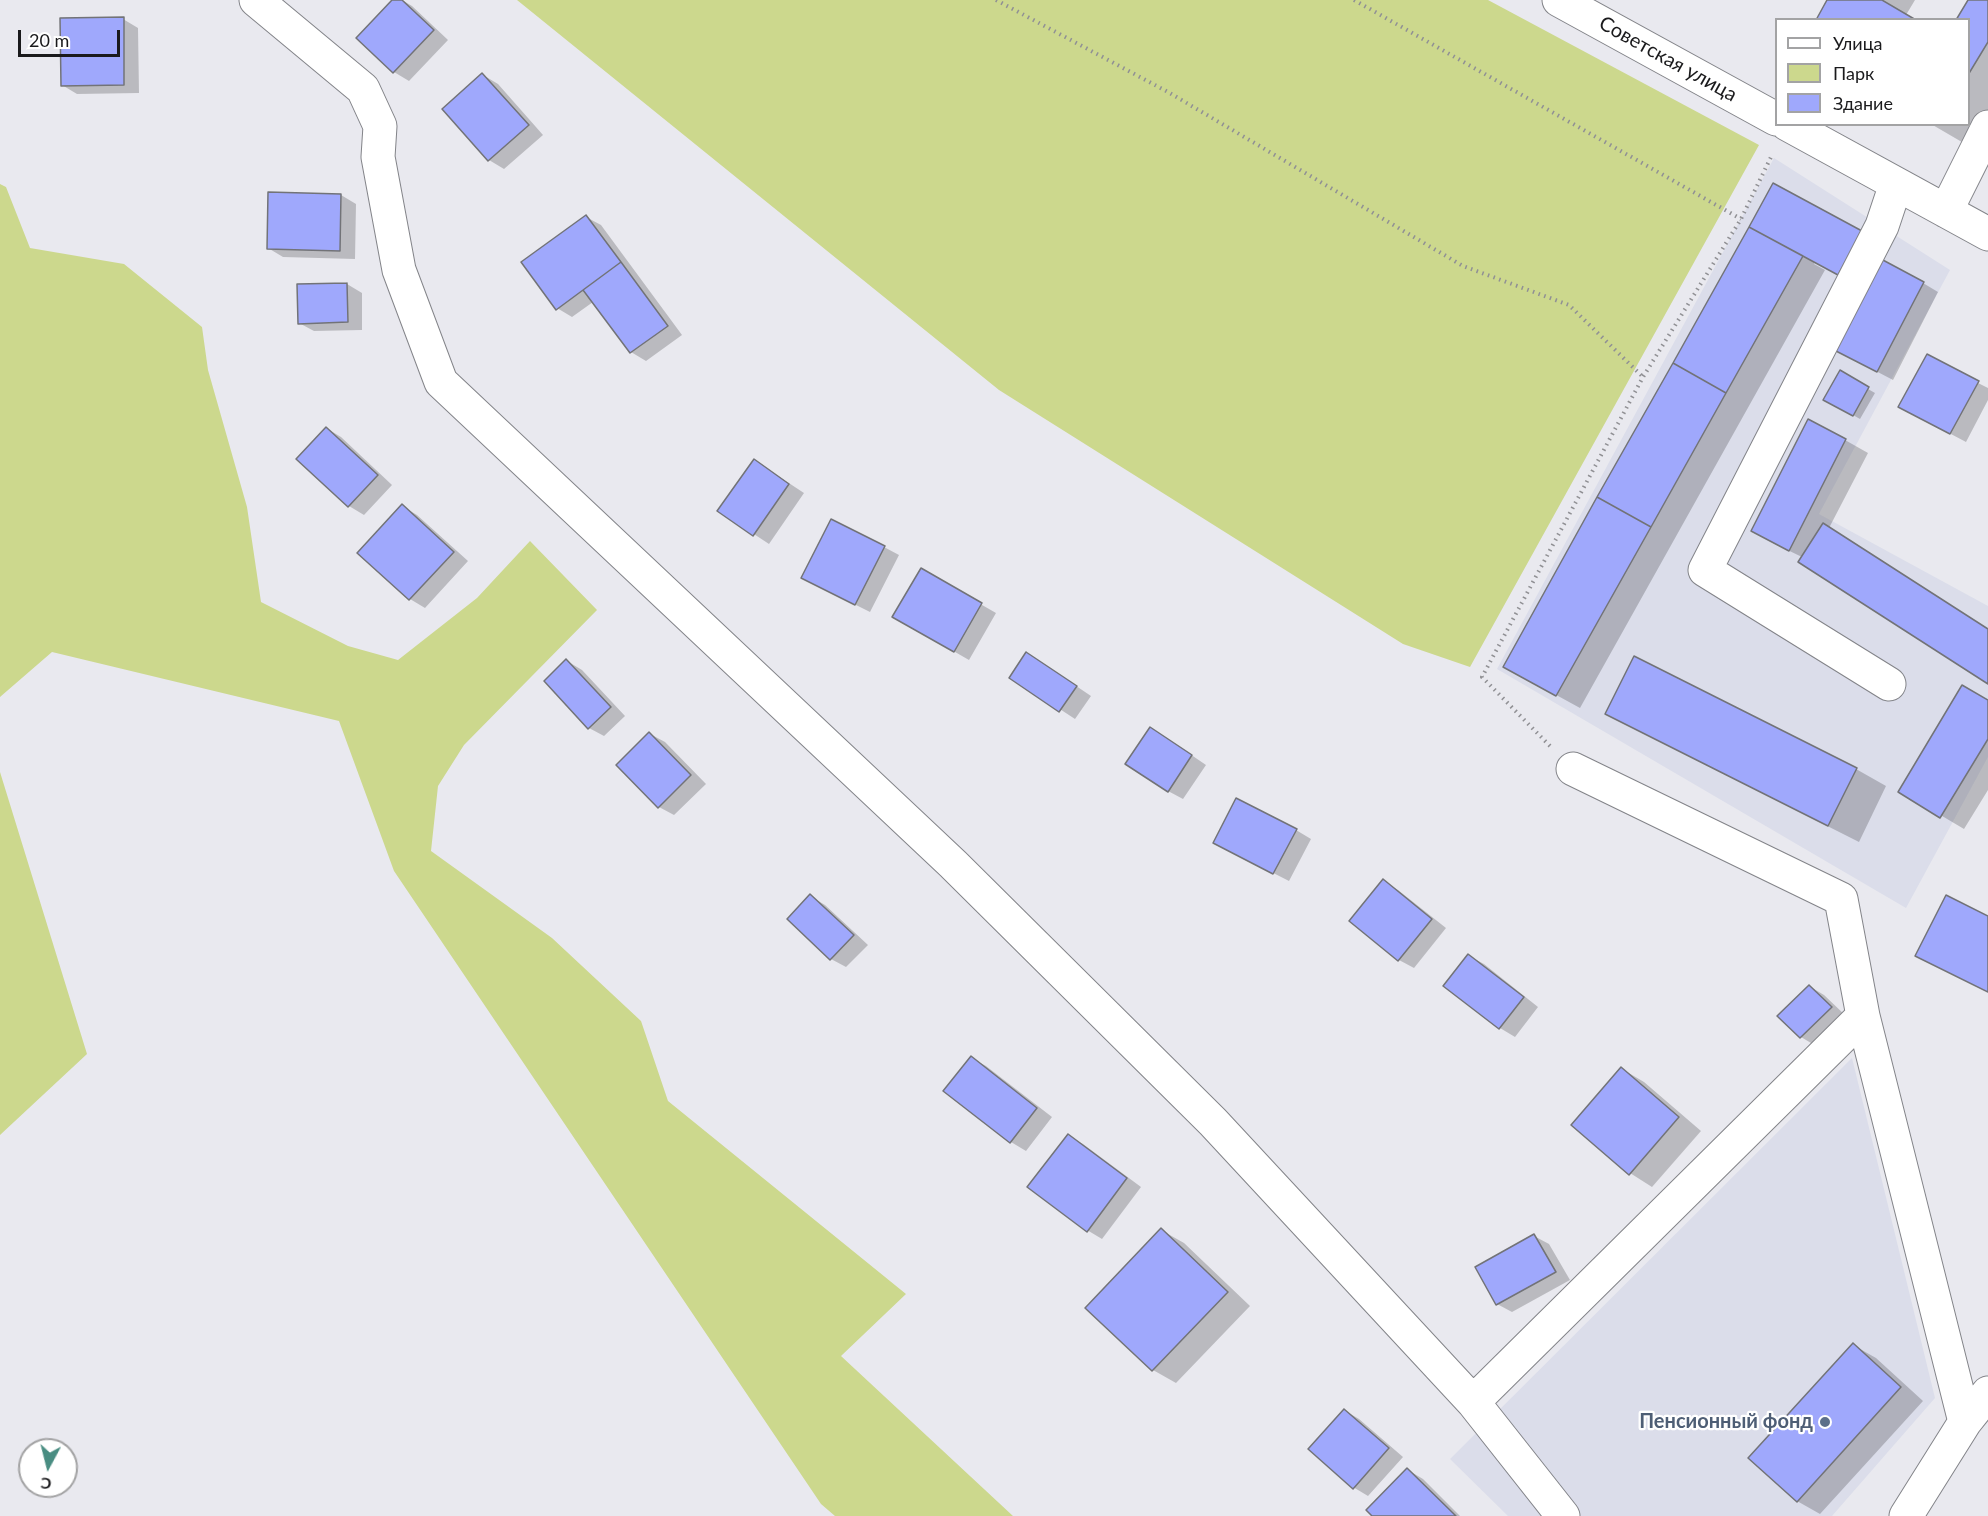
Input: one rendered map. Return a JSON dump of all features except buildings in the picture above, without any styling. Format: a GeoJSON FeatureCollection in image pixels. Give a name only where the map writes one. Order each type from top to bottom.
{"type":"FeatureCollection","features":[{"type":"Feature","properties":{"kind":"street"},"geometry":{"type":"LineString","coordinates":[[256,0],[363,89],[380,126],[378,157],[399,270],[441,382],[953,864],[1213,1122],[1473,1402],[1563,1516]]}},
{"type":"Feature","properties":{"kind":"street","name":"Советская улица"},"geometry":{"type":"LineString","coordinates":[[1559,0],[1780,130],[1896,184],[1988,234]]}},
{"type":"Feature","properties":{"kind":"street"},"geometry":{"type":"LineString","coordinates":[[1947,211],[1988,127]]}},
{"type":"Feature","properties":{"kind":"street"},"geometry":{"type":"LineString","coordinates":[[1889,684],[1705,570],[1882,226],[1896,184]]}},
{"type":"Feature","properties":{"kind":"street"},"geometry":{"type":"LineString","coordinates":[[1573,769],[1841,899],[1863,1016],[1965,1422]]}},
{"type":"Feature","properties":{"kind":"street"},"geometry":{"type":"LineString","coordinates":[[1473,1402],[1863,1016]]}},
{"type":"Feature","properties":{"kind":"street"},"geometry":{"type":"LineString","coordinates":[[1906,1516],[1965,1422],[1988,1393]]}},
{"type":"Feature","properties":{"kind":"path"},"geometry":{"type":"LineString","coordinates":[[996,0],[1168,92],[1463,267],[1569,305],[1643,377]]}},
{"type":"Feature","properties":{"kind":"path"},"geometry":{"type":"LineString","coordinates":[[1354,0],[1741,219]]}},
{"type":"Feature","properties":{"kind":"path"},"geometry":{"type":"LineString","coordinates":[[1573,769],[1482,677],[1643,377],[1741,219],[1780,130]]}},
{"type":"Feature","properties":{"kind":"shaded area"},"geometry":{"type":"Polygon","coordinates":[[[1774,158],[1950,270],[1819,514],[1988,606],[1988,757],[1906,908],[1497,669],[1774,158]]]}},
{"type":"Feature","properties":{"kind":"shaded area"},"geometry":{"type":"Polygon","coordinates":[[[1852,1058],[1935,1398],[1832,1516],[1508,1516],[1450,1459],[1852,1058]]]}},
{"type":"Feature","properties":{"kind":"green space"},"geometry":{"type":"Polygon","coordinates":[[[517,0],[1488,0],[1759,145],[1470,667],[1403,644],[999,390],[517,0]]]}},
{"type":"Feature","properties":{"kind":"green space"},"geometry":{"type":"Polygon","coordinates":[[[0,184],[6,187],[30,248],[124,264],[202,327],[208,370],[247,507],[261,602],[348,646],[398,660],[477,598],[530,541],[597,610],[464,745],[438,786],[431,851],[552,938],[641,1021],[668,1101],[906,1294],[841,1356],[1013,1516],[835,1516],[821,1504],[394,871],[339,721],[52,652],[0,697],[0,184]]]}},
{"type":"Feature","properties":{"kind":"green space"},"geometry":{"type":"Polygon","coordinates":[[[0,772],[87,1054],[0,1135],[0,772]]]}},
{"type":"Feature","properties":{"kind":"place","name":"Пенсионный фонд"},"geometry":{"type":"Point","coordinates":[1825,1422]}}]}
